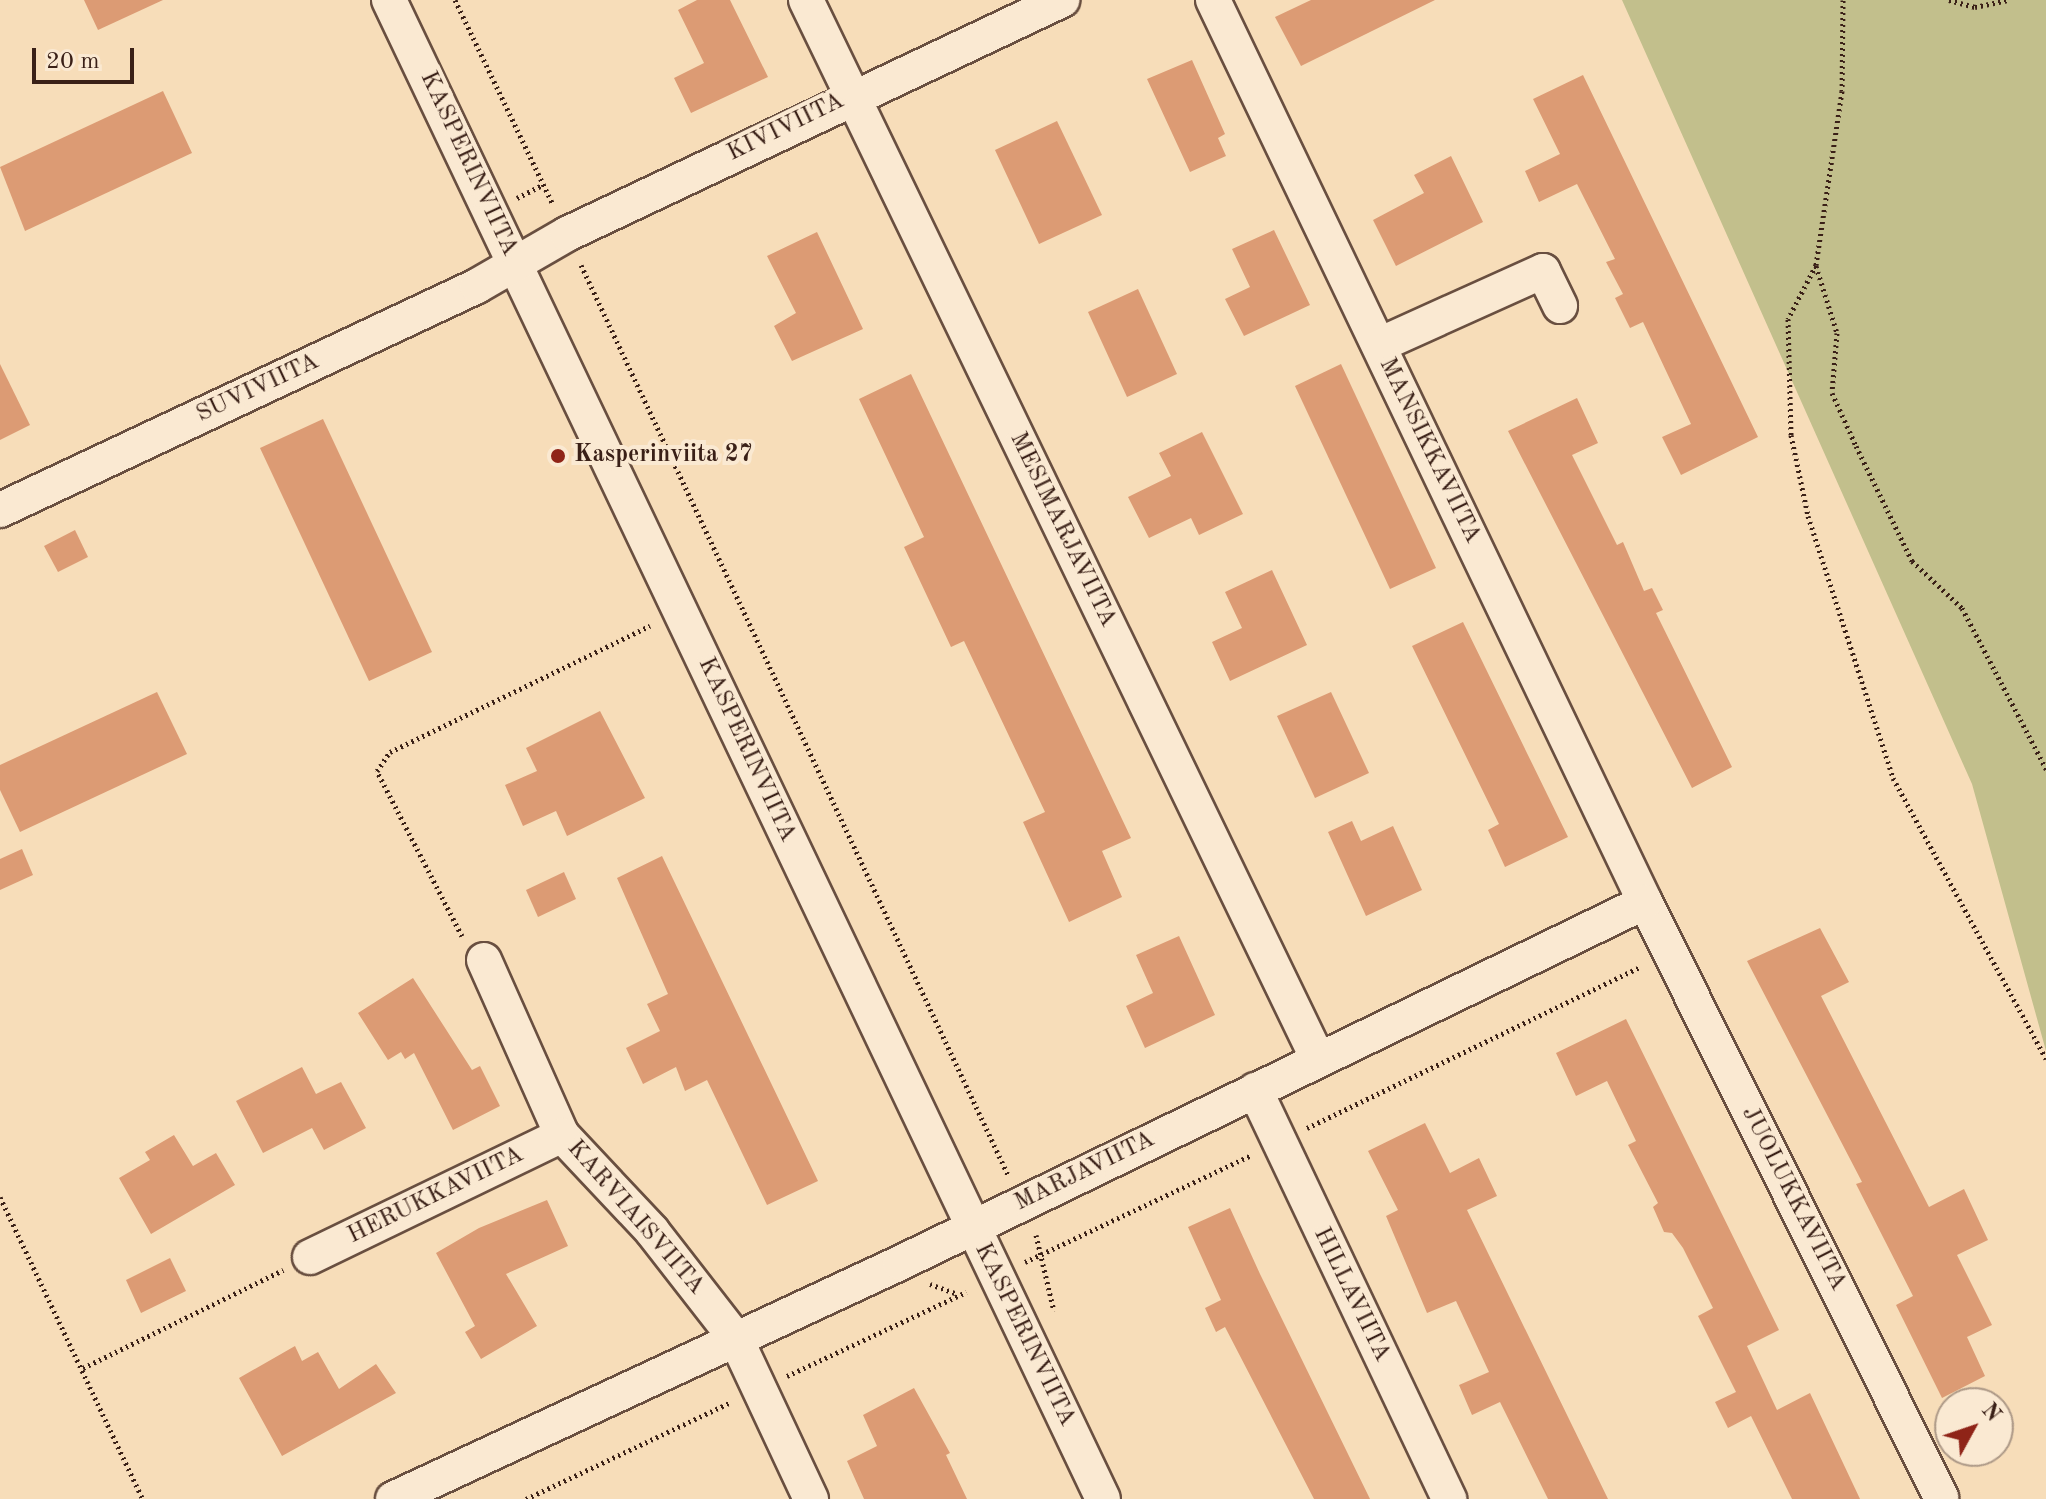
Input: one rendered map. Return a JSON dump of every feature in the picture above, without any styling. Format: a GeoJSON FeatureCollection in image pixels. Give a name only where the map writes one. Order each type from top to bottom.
{"type":"FeatureCollection","features":[{"type":"Feature","properties":{"kind":"street","name":"KASPERINVIITA"},"geometry":{"type":"LineString","coordinates":[[389,0],[1103,1499]]}},
{"type":"Feature","properties":{"kind":"street","name":"MESIMARJAVIITA"},"geometry":{"type":"LineString","coordinates":[[806,0],[1318,1059]]}},
{"type":"Feature","properties":{"kind":"street","name":"KIVIVIITA"},"geometry":{"type":"LineString","coordinates":[[515,264],[567,234],[1062,0]]}},
{"type":"Feature","properties":{"kind":"street","name":"MANSIKKAVIITA"},"geometry":{"type":"LineString","coordinates":[[1213,0],[1645,902]]}},
{"type":"Feature","properties":{"kind":"street","name":"SUVIVIITA"},"geometry":{"type":"LineString","coordinates":[[0,510],[515,264]]}},
{"type":"Feature","properties":{"kind":"street"},"geometry":{"type":"LineString","coordinates":[[1379,345],[1543,271],[1560,306]]}},
{"type":"Feature","properties":{"kind":"street","name":"MARJAVIITA"},"geometry":{"type":"LineString","coordinates":[[393,1499],[736,1339],[1645,902]]}},
{"type":"Feature","properties":{"kind":"street","name":"JUOLUKKAVIITA"},"geometry":{"type":"LineString","coordinates":[[1645,902],[1941,1497]]}},
{"type":"Feature","properties":{"kind":"street","name":"KARVIAISVIITA"},"geometry":{"type":"LineString","coordinates":[[484,960],[562,1135],[652,1231],[736,1339],[811,1499]]}},
{"type":"Feature","properties":{"kind":"street","name":"HILLAVIITA"},"geometry":{"type":"LineString","coordinates":[[1255,1090],[1449,1499]]}},
{"type":"Feature","properties":{"kind":"street","name":"HERUKKAVIITA"},"geometry":{"type":"LineString","coordinates":[[310,1257],[562,1135]]}},
{"type":"Feature","properties":{"kind":"path"},"geometry":{"type":"LineString","coordinates":[[455,0],[1043,1252]]}},
{"type":"Feature","properties":{"kind":"path"},"geometry":{"type":"LineString","coordinates":[[1843,0],[1842,91],[1816,265],[1788,319],[1791,435],[1808,516],[1893,778],[2046,1059]]}},
{"type":"Feature","properties":{"kind":"path"},"geometry":{"type":"LineString","coordinates":[[1949,0],[1975,7],[2009,0]]}},
{"type":"Feature","properties":{"kind":"path"},"geometry":{"type":"LineString","coordinates":[[1816,265],[1837,333],[1832,393],[1856,446],[1912,561],[1962,608],[2046,769]]}},
{"type":"Feature","properties":{"kind":"path"},"geometry":{"type":"LineString","coordinates":[[484,960],[454,927],[377,771],[390,752],[657,623]]}},
{"type":"Feature","properties":{"kind":"path"},"geometry":{"type":"LineString","coordinates":[[526,1499],[997,1278],[1043,1252],[1670,953]]}},
{"type":"Feature","properties":{"kind":"path"},"geometry":{"type":"LineString","coordinates":[[0,1197],[143,1499]]}},
{"type":"Feature","properties":{"kind":"path"},"geometry":{"type":"LineString","coordinates":[[83,1368],[310,1257]]}},
{"type":"Feature","properties":{"kind":"shaded area"},"geometry":{"type":"Polygon","coordinates":[[[1622,0],[2046,0],[2046,1051],[1972,784],[1622,0]]]}},
{"type":"Feature","properties":{"kind":"building"},"geometry":{"type":"Polygon","coordinates":[[[84,0],[163,0],[98,30],[84,0]]]}},
{"type":"Feature","properties":{"kind":"building"},"geometry":{"type":"Polygon","coordinates":[[[697,0],[730,0],[768,77],[691,113],[674,78],[704,63],[678,10],[697,0]]]}},
{"type":"Feature","properties":{"kind":"building"},"geometry":{"type":"Polygon","coordinates":[[[1311,0],[1435,0],[1301,66],[1275,17],[1311,0]]]}},
{"type":"Feature","properties":{"kind":"building"},"geometry":{"type":"Polygon","coordinates":[[[1192,60],[1225,134],[1218,138],[1226,156],[1190,172],[1147,79],[1192,60]]]}},
{"type":"Feature","properties":{"kind":"building"},"geometry":{"type":"Polygon","coordinates":[[[1583,75],[1758,437],[1681,475],[1662,437],[1691,424],[1643,322],[1630,328],[1615,298],[1623,294],[1606,262],[1615,259],[1577,184],[1539,202],[1525,171],[1560,154],[1533,99],[1583,75]]]}},
{"type":"Feature","properties":{"kind":"building"},"geometry":{"type":"Polygon","coordinates":[[[163,91],[192,153],[25,231],[0,167],[163,91]]]}},
{"type":"Feature","properties":{"kind":"building"},"geometry":{"type":"Polygon","coordinates":[[[1057,121],[1102,215],[1039,244],[995,150],[1057,121]]]}},
{"type":"Feature","properties":{"kind":"building"},"geometry":{"type":"Polygon","coordinates":[[[1451,156],[1483,222],[1396,266],[1373,220],[1424,193],[1414,175],[1451,156]]]}},
{"type":"Feature","properties":{"kind":"building"},"geometry":{"type":"Polygon","coordinates":[[[1274,230],[1310,305],[1244,336],[1225,299],[1250,287],[1232,249],[1274,230]]]}},
{"type":"Feature","properties":{"kind":"building"},"geometry":{"type":"Polygon","coordinates":[[[817,232],[863,329],[792,361],[774,326],[796,313],[767,256],[817,232]]]}},
{"type":"Feature","properties":{"kind":"building"},"geometry":{"type":"Polygon","coordinates":[[[1138,289],[1177,374],[1127,397],[1088,312],[1138,289]]]}},
{"type":"Feature","properties":{"kind":"building"},"geometry":{"type":"Polygon","coordinates":[[[0,364],[30,425],[0,440],[0,364]]]}},
{"type":"Feature","properties":{"kind":"building"},"geometry":{"type":"Polygon","coordinates":[[[1341,364],[1436,568],[1390,589],[1295,386],[1341,364]]]}},
{"type":"Feature","properties":{"kind":"building"},"geometry":{"type":"Polygon","coordinates":[[[911,374],[1131,838],[1102,851],[1122,897],[1069,922],[1023,822],[1045,812],[964,641],[951,647],[904,547],[924,537],[859,399],[911,374]]]}},
{"type":"Feature","properties":{"kind":"building"},"geometry":{"type":"Polygon","coordinates":[[[1577,398],[1598,443],[1572,455],[1617,545],[1623,542],[1644,591],[1652,588],[1663,610],[1656,613],[1732,767],[1692,788],[1508,431],[1577,398]]]}},
{"type":"Feature","properties":{"kind":"building"},"geometry":{"type":"Polygon","coordinates":[[[323,419],[432,652],[369,681],[260,448],[323,419]]]}},
{"type":"Feature","properties":{"kind":"building"},"geometry":{"type":"Polygon","coordinates":[[[1202,432],[1243,514],[1199,535],[1191,518],[1149,538],[1128,497],[1171,476],[1159,453],[1202,432]]]}},
{"type":"Feature","properties":{"kind":"building"},"geometry":{"type":"Polygon","coordinates":[[[75,530],[88,557],[58,572],[44,546],[75,530]]]}},
{"type":"Feature","properties":{"kind":"building"},"geometry":{"type":"Polygon","coordinates":[[[1272,570],[1307,645],[1230,681],[1212,642],[1242,628],[1225,592],[1272,570]]]}},
{"type":"Feature","properties":{"kind":"building"},"geometry":{"type":"Polygon","coordinates":[[[1463,622],[1568,837],[1505,867],[1488,830],[1499,824],[1412,646],[1463,622]]]}},
{"type":"Feature","properties":{"kind":"building"},"geometry":{"type":"Polygon","coordinates":[[[157,692],[187,754],[20,832],[0,790],[0,765],[157,692]]]}},
{"type":"Feature","properties":{"kind":"building"},"geometry":{"type":"Polygon","coordinates":[[[1331,692],[1369,773],[1315,798],[1277,716],[1331,692]]]}},
{"type":"Feature","properties":{"kind":"building"},"geometry":{"type":"Polygon","coordinates":[[[600,711],[645,798],[567,836],[556,811],[523,826],[505,785],[537,771],[526,748],[600,711]]]}},
{"type":"Feature","properties":{"kind":"building"},"geometry":{"type":"Polygon","coordinates":[[[1352,821],[1361,841],[1393,826],[1422,890],[1366,916],[1328,832],[1352,821]]]}},
{"type":"Feature","properties":{"kind":"building"},"geometry":{"type":"Polygon","coordinates":[[[22,849],[33,875],[0,890],[0,859],[22,849]]]}},
{"type":"Feature","properties":{"kind":"building"},"geometry":{"type":"Polygon","coordinates":[[[662,856],[818,1181],[767,1205],[707,1080],[685,1091],[676,1067],[643,1084],[626,1048],[660,1031],[647,1004],[668,994],[617,878],[662,856]]]}},
{"type":"Feature","properties":{"kind":"building"},"geometry":{"type":"Polygon","coordinates":[[[564,872],[576,899],[538,917],[526,890],[564,872]]]}},
{"type":"Feature","properties":{"kind":"building"},"geometry":{"type":"Polygon","coordinates":[[[1820,928],[1849,982],[1821,996],[1929,1207],[1964,1189],[1988,1240],[1957,1255],[1992,1325],[1967,1337],[1985,1376],[1964,1387],[1937,1387],[1896,1305],[1913,1296],[1856,1184],[1862,1182],[1747,961],[1820,928]]]}},
{"type":"Feature","properties":{"kind":"building"},"geometry":{"type":"Polygon","coordinates":[[[1179,936],[1215,1015],[1145,1048],[1126,1006],[1153,993],[1136,955],[1179,936]]]}},
{"type":"Feature","properties":{"kind":"building"},"geometry":{"type":"Polygon","coordinates":[[[413,978],[472,1070],[480,1066],[500,1106],[453,1130],[414,1053],[405,1059],[401,1052],[388,1060],[358,1013],[413,978]]]}},
{"type":"Feature","properties":{"kind":"building"},"geometry":{"type":"Polygon","coordinates":[[[1626,1019],[1779,1330],[1747,1346],[1777,1410],[1810,1393],[1860,1499],[1792,1499],[1751,1416],[1728,1428],[1715,1402],[1736,1392],[1698,1316],[1713,1308],[1683,1248],[1672,1233],[1664,1232],[1653,1207],[1658,1203],[1628,1145],[1636,1141],[1607,1081],[1576,1096],[1556,1053],[1626,1019]]]}},
{"type":"Feature","properties":{"kind":"building"},"geometry":{"type":"Polygon","coordinates":[[[302,1067],[316,1094],[341,1082],[366,1128],[324,1150],[312,1128],[263,1153],[236,1101],[302,1067]]]}},
{"type":"Feature","properties":{"kind":"building"},"geometry":{"type":"Polygon","coordinates":[[[1425,1123],[1450,1173],[1479,1158],[1497,1196],[1467,1210],[1608,1499],[1548,1499],[1500,1402],[1472,1415],[1459,1385],[1489,1372],[1456,1301],[1427,1313],[1386,1216],[1398,1210],[1368,1151],[1425,1123]]]}},
{"type":"Feature","properties":{"kind":"building"},"geometry":{"type":"Polygon","coordinates":[[[174,1135],[193,1166],[216,1153],[235,1185],[151,1234],[119,1178],[150,1160],[145,1152],[174,1135]]]}},
{"type":"Feature","properties":{"kind":"building"},"geometry":{"type":"Polygon","coordinates":[[[547,1200],[568,1246],[506,1274],[537,1326],[481,1359],[465,1332],[475,1326],[436,1253],[479,1228],[547,1200]]]}},
{"type":"Feature","properties":{"kind":"building"},"geometry":{"type":"Polygon","coordinates":[[[1230,1208],[1370,1499],[1314,1499],[1225,1327],[1216,1332],[1205,1308],[1221,1300],[1188,1227],[1230,1208]]]}},
{"type":"Feature","properties":{"kind":"building"},"geometry":{"type":"Polygon","coordinates":[[[170,1258],[186,1291],[141,1313],[126,1280],[170,1258]]]}},
{"type":"Feature","properties":{"kind":"building"},"geometry":{"type":"Polygon","coordinates":[[[295,1346],[302,1361],[318,1352],[339,1389],[376,1364],[396,1393],[282,1456],[239,1378],[295,1346]]]}},
{"type":"Feature","properties":{"kind":"building"},"geometry":{"type":"Polygon","coordinates":[[[914,1388],[950,1453],[946,1455],[967,1499],[864,1499],[847,1461],[877,1446],[863,1415],[914,1388]]]}},
{"type":"Feature","properties":{"kind":"place","name":"Kasperinviita 27"},"geometry":{"type":"Point","coordinates":[558,456]}}]}
